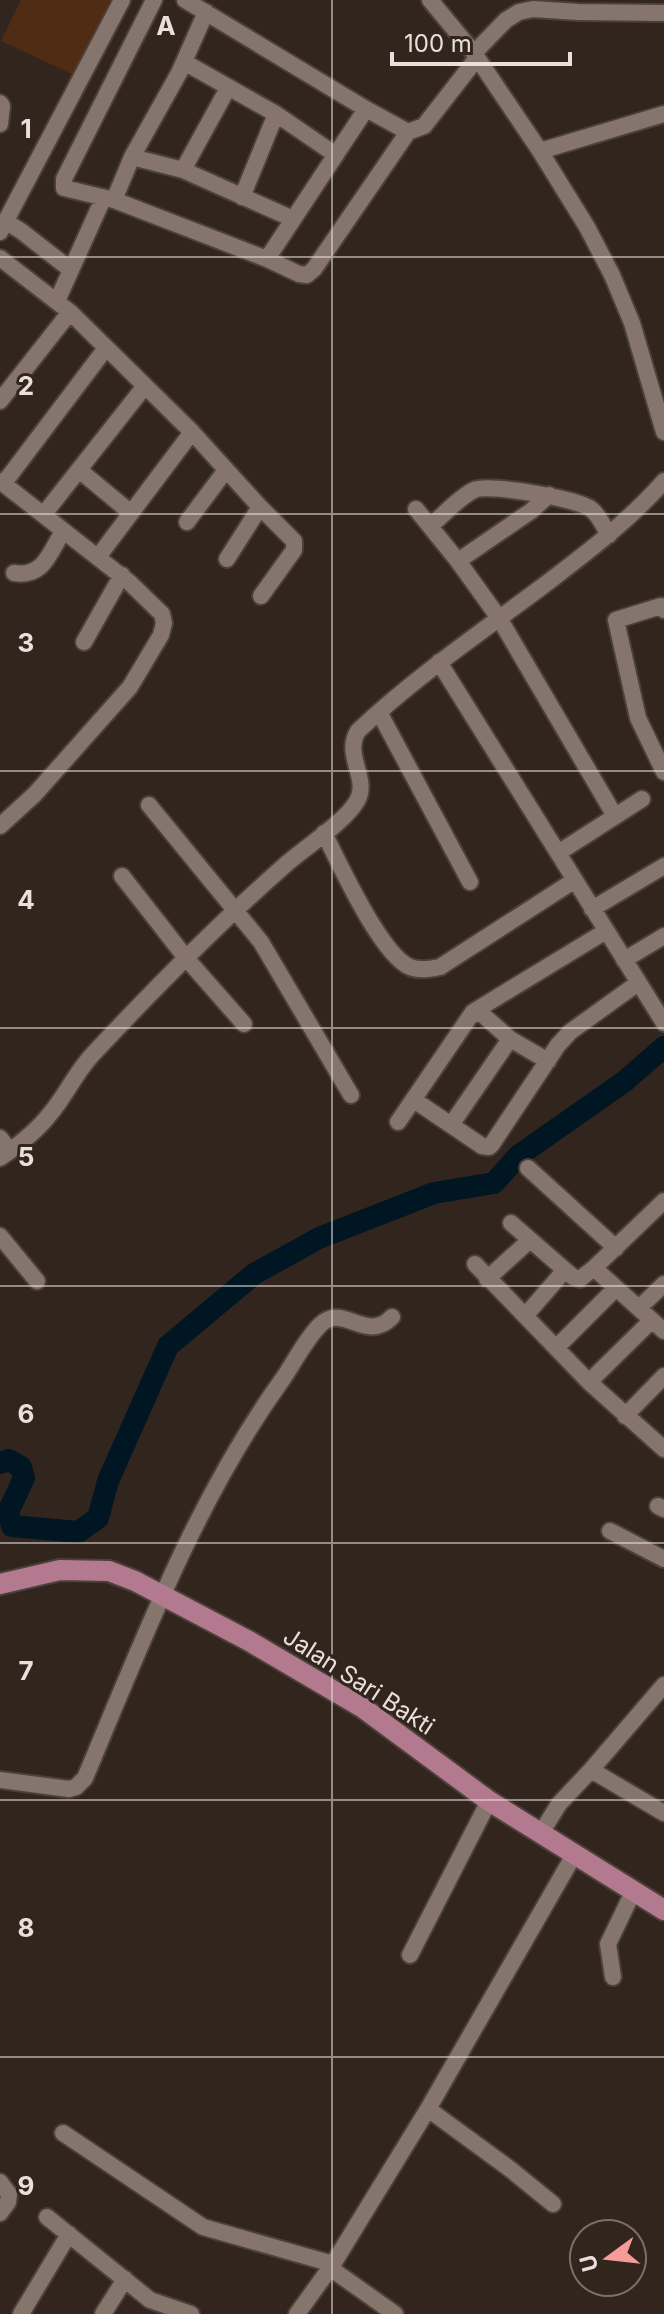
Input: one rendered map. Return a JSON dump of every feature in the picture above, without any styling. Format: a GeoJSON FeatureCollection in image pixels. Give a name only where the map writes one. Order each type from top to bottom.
{"type":"FeatureCollection","features":[{"type":"Feature","properties":{"kind":"main road","name":"Jalan Sari Bakti"},"geometry":{"type":"LineString","coordinates":[[0,1584],[60,1570],[109,1571],[135,1581],[249,1641],[363,1708],[489,1801],[664,1910]]}},
{"type":"Feature","properties":{"kind":"street"},"geometry":{"type":"LineString","coordinates":[[71,270],[21,231],[2,226],[122,0]]}},
{"type":"Feature","properties":{"kind":"street"},"geometry":{"type":"LineString","coordinates":[[154,0],[63,182],[66,190],[108,200],[307,275],[408,132],[424,126],[506,20],[519,12],[533,9],[664,13]]}},
{"type":"Feature","properties":{"kind":"street"},"geometry":{"type":"LineString","coordinates":[[185,0],[408,132]]}},
{"type":"Feature","properties":{"kind":"street"},"geometry":{"type":"LineString","coordinates":[[430,0],[476,56],[587,227],[632,323],[664,432]]}},
{"type":"Feature","properties":{"kind":"street"},"geometry":{"type":"LineString","coordinates":[[0,401],[64,306],[71,270],[184,62],[206,12]]}},
{"type":"Feature","properties":{"kind":"street"},"geometry":{"type":"LineString","coordinates":[[184,62],[276,114],[336,155]]}},
{"type":"Feature","properties":{"kind":"street"},"geometry":{"type":"LineString","coordinates":[[183,170],[228,88]]}},
{"type":"Feature","properties":{"kind":"street"},"geometry":{"type":"LineString","coordinates":[[0,103],[0,124]]}},
{"type":"Feature","properties":{"kind":"street"},"geometry":{"type":"LineString","coordinates":[[267,259],[366,109]]}},
{"type":"Feature","properties":{"kind":"street"},"geometry":{"type":"LineString","coordinates":[[242,197],[276,114]]}},
{"type":"Feature","properties":{"kind":"street"},"geometry":{"type":"LineString","coordinates":[[540,151],[664,114]]}},
{"type":"Feature","properties":{"kind":"street"},"geometry":{"type":"LineString","coordinates":[[132,157],[183,170],[293,219]]}},
{"type":"Feature","properties":{"kind":"street"},"geometry":{"type":"LineString","coordinates":[[0,258],[64,306],[192,432],[294,541],[294,550],[261,596]]}},
{"type":"Feature","properties":{"kind":"street"},"geometry":{"type":"LineString","coordinates":[[0,826],[35,794],[130,687],[161,635],[164,623],[162,614],[122,575],[2,482],[106,348]]}},
{"type":"Feature","properties":{"kind":"street"},"geometry":{"type":"LineString","coordinates":[[44,514],[145,386]]}},
{"type":"Feature","properties":{"kind":"street"},"geometry":{"type":"LineString","coordinates":[[98,557],[192,432]]}},
{"type":"Feature","properties":{"kind":"street"},"geometry":{"type":"LineString","coordinates":[[79,470],[131,513]]}},
{"type":"Feature","properties":{"kind":"street"},"geometry":{"type":"LineString","coordinates":[[187,522],[226,470]]}},
{"type":"Feature","properties":{"kind":"street"},"geometry":{"type":"LineString","coordinates":[[3,1149],[30,1137],[52,1112],[71,1080],[91,1056],[186,958],[358,800],[360,786],[352,752],[353,738],[358,731],[439,662],[609,535],[637,511],[664,481]]}},
{"type":"Feature","properties":{"kind":"street"},"geometry":{"type":"LineString","coordinates":[[430,526],[477,488],[549,495],[590,508],[609,535]]}},
{"type":"Feature","properties":{"kind":"street"},"geometry":{"type":"LineString","coordinates":[[458,561],[549,495]]}},
{"type":"Feature","properties":{"kind":"street"},"geometry":{"type":"LineString","coordinates":[[227,559],[260,507]]}},
{"type":"Feature","properties":{"kind":"street"},"geometry":{"type":"LineString","coordinates":[[416,509],[499,618],[615,816]]}},
{"type":"Feature","properties":{"kind":"street"},"geometry":{"type":"LineString","coordinates":[[14,573],[34,573],[63,531]]}},
{"type":"Feature","properties":{"kind":"street"},"geometry":{"type":"LineString","coordinates":[[84,642],[122,575]]}},
{"type":"Feature","properties":{"kind":"street"},"geometry":{"type":"LineString","coordinates":[[664,610],[661,606],[616,620],[638,718],[664,772]]}},
{"type":"Feature","properties":{"kind":"street"},"geometry":{"type":"LineString","coordinates":[[439,662],[664,1023]]}},
{"type":"Feature","properties":{"kind":"street"},"geometry":{"type":"LineString","coordinates":[[379,712],[470,882]]}},
{"type":"Feature","properties":{"kind":"street"},"geometry":{"type":"LineString","coordinates":[[558,853],[642,799]]}},
{"type":"Feature","properties":{"kind":"street"},"geometry":{"type":"LineString","coordinates":[[149,805],[261,942],[351,1095]]}},
{"type":"Feature","properties":{"kind":"street"},"geometry":{"type":"LineString","coordinates":[[324,833],[373,928],[401,963],[413,969],[440,967],[575,880]]}},
{"type":"Feature","properties":{"kind":"street"},"geometry":{"type":"LineString","coordinates":[[592,909],[664,866]]}},
{"type":"Feature","properties":{"kind":"street"},"geometry":{"type":"LineString","coordinates":[[122,876],[186,958],[244,1024]]}},
{"type":"Feature","properties":{"kind":"street"},"geometry":{"type":"LineString","coordinates":[[398,1122],[473,1012],[606,931]]}},
{"type":"Feature","properties":{"kind":"street"},"geometry":{"type":"LineString","coordinates":[[624,960],[664,936]]}},
{"type":"Feature","properties":{"kind":"street"},"geometry":{"type":"LineString","coordinates":[[414,1100],[482,1146],[489,1147],[558,1045],[570,1032],[638,983]]}},
{"type":"Feature","properties":{"kind":"street"},"geometry":{"type":"LineString","coordinates":[[473,1012],[483,1015],[510,1039],[548,1061]]}},
{"type":"Feature","properties":{"kind":"street"},"geometry":{"type":"LineString","coordinates":[[451,1125],[510,1039]]}},
{"type":"Feature","properties":{"kind":"street"},"geometry":{"type":"LineString","coordinates":[[528,1168],[616,1248]]}},
{"type":"Feature","properties":{"kind":"street"},"geometry":{"type":"LineString","coordinates":[[511,1223],[573,1277],[580,1279],[664,1201]]}},
{"type":"Feature","properties":{"kind":"street"},"geometry":{"type":"LineString","coordinates":[[0,1236],[37,1281]]}},
{"type":"Feature","properties":{"kind":"street"},"geometry":{"type":"LineString","coordinates":[[487,1279],[530,1240]]}},
{"type":"Feature","properties":{"kind":"street"},"geometry":{"type":"LineString","coordinates":[[475,1264],[589,1382],[664,1449]]}},
{"type":"Feature","properties":{"kind":"street"},"geometry":{"type":"LineString","coordinates":[[594,1268],[652,1319]]}},
{"type":"Feature","properties":{"kind":"street"},"geometry":{"type":"LineString","coordinates":[[525,1316],[565,1270]]}},
{"type":"Feature","properties":{"kind":"street"},"geometry":{"type":"LineString","coordinates":[[589,1382],[652,1319],[664,1284]]}},
{"type":"Feature","properties":{"kind":"street"},"geometry":{"type":"LineString","coordinates":[[557,1347],[616,1288]]}},
{"type":"Feature","properties":{"kind":"street"},"geometry":{"type":"LineString","coordinates":[[0,1780],[69,1789],[80,1784],[162,1597],[216,1486],[258,1414],[320,1325],[328,1319],[337,1318],[374,1328],[385,1325],[392,1317]]}},
{"type":"Feature","properties":{"kind":"street"},"geometry":{"type":"LineString","coordinates":[[625,1416],[664,1376]]}},
{"type":"Feature","properties":{"kind":"street"},"geometry":{"type":"LineString","coordinates":[[610,1531],[664,1559]]}},
{"type":"Feature","properties":{"kind":"street"},"geometry":{"type":"LineString","coordinates":[[541,1833],[559,1804],[664,1685]]}},
{"type":"Feature","properties":{"kind":"street"},"geometry":{"type":"LineString","coordinates":[[591,1770],[664,1813]]}},
{"type":"Feature","properties":{"kind":"street"},"geometry":{"type":"LineString","coordinates":[[410,1955],[489,1801]]}},
{"type":"Feature","properties":{"kind":"street"},"geometry":{"type":"LineString","coordinates":[[297,2314],[332,2266],[428,2109],[574,1855]]}},
{"type":"Feature","properties":{"kind":"street"},"geometry":{"type":"LineString","coordinates":[[613,1977],[608,1944],[634,1890]]}},
{"type":"Feature","properties":{"kind":"street"},"geometry":{"type":"LineString","coordinates":[[428,2109],[553,2204]]}},
{"type":"Feature","properties":{"kind":"street"},"geometry":{"type":"LineString","coordinates":[[63,2133],[203,2227],[332,2266],[395,2314]]}},
{"type":"Feature","properties":{"kind":"street"},"geometry":{"type":"LineString","coordinates":[[0,2182],[9,2194],[8,2202],[0,2213]]}},
{"type":"Feature","properties":{"kind":"street"},"geometry":{"type":"LineString","coordinates":[[47,2217],[150,2300],[191,2314]]}},
{"type":"Feature","properties":{"kind":"street"},"geometry":{"type":"LineString","coordinates":[[21,2314],[69,2234]]}},
{"type":"Feature","properties":{"kind":"street"},"geometry":{"type":"LineString","coordinates":[[103,2314],[125,2279]]}},
{"type":"Feature","properties":{"kind":"shaded area"},"geometry":{"type":"Polygon","coordinates":[[[21,0],[112,0],[74,75],[1,41],[21,0]]]}},
{"type":"Feature","properties":{"kind":"waterway"},"geometry":{"type":"LineString","coordinates":[[0,1463],[9,1460],[21,1467],[24,1478],[8,1512],[12,1526],[78,1532],[98,1518],[108,1481],[168,1346],[254,1274],[319,1238],[434,1193],[494,1183],[518,1156],[625,1081],[664,1047]]}}]}
